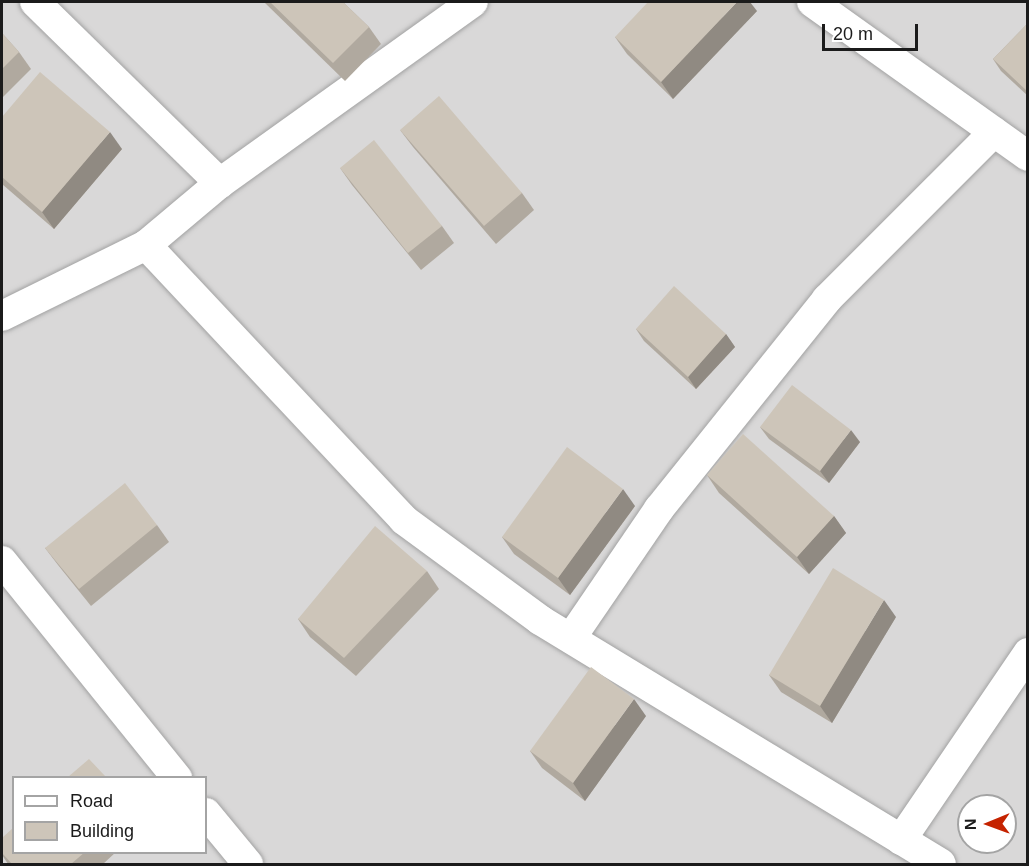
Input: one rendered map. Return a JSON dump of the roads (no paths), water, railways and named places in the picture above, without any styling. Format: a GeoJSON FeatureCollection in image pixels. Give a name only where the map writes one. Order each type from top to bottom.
{"type":"FeatureCollection","features":[{"type":"Feature","properties":{"kind":"street"},"geometry":{"type":"LineString","coordinates":[[35,2],[219,183]]}},
{"type":"Feature","properties":{"kind":"street"},"geometry":{"type":"LineString","coordinates":[[2,316],[146,245],[219,183],[473,2]]}},
{"type":"Feature","properties":{"kind":"street"},"geometry":{"type":"LineString","coordinates":[[812,2],[1028,156]]}},
{"type":"Feature","properties":{"kind":"street"},"geometry":{"type":"LineString","coordinates":[[571,638],[659,509],[827,299],[994,132]]}},
{"type":"Feature","properties":{"kind":"street"},"geometry":{"type":"LineString","coordinates":[[146,245],[404,520],[540,620],[941,864]]}},
{"type":"Feature","properties":{"kind":"street"},"geometry":{"type":"LineString","coordinates":[[2,561],[176,776]]}},
{"type":"Feature","properties":{"kind":"street"},"geometry":{"type":"LineString","coordinates":[[901,840],[1026,658]]}},
{"type":"Feature","properties":{"kind":"street"},"geometry":{"type":"LineString","coordinates":[[207,814],[248,864]]}}]}
